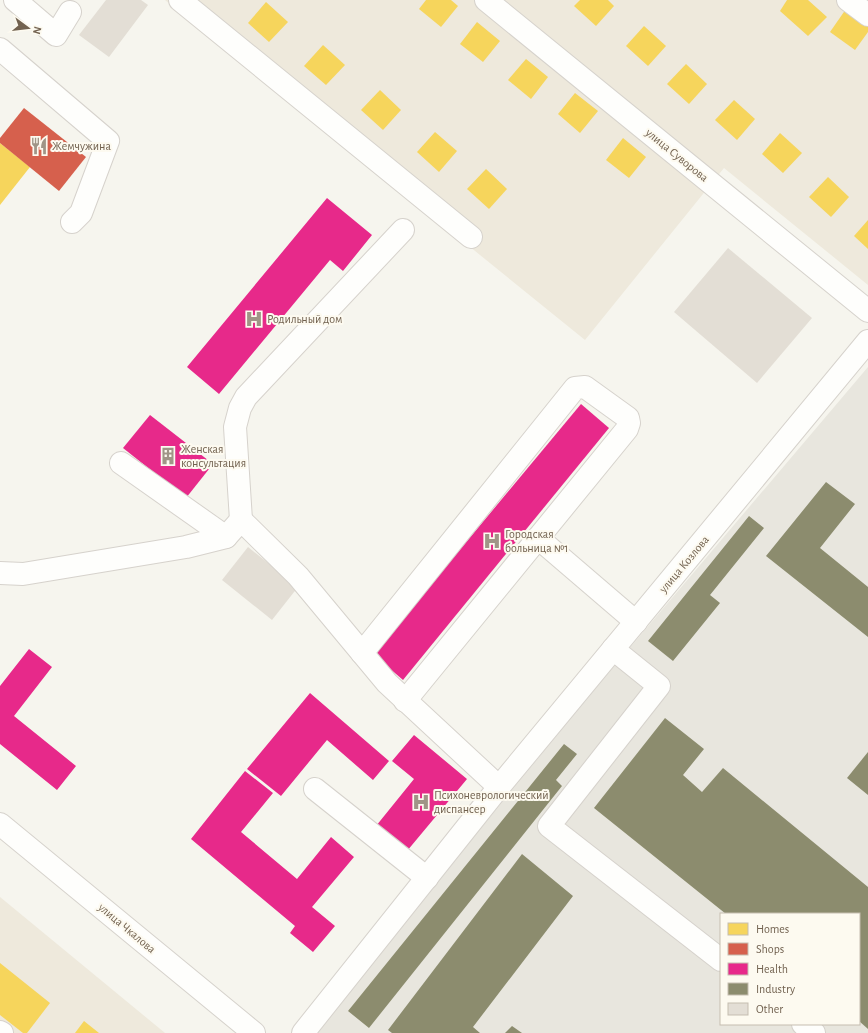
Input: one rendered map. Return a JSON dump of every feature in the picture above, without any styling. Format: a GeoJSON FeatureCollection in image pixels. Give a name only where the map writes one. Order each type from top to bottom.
{"type":"FeatureCollection","features":[{"type":"Feature","properties":{"kind":"street"},"geometry":{"type":"LineString","coordinates":[[0,5],[4,0]]}},
{"type":"Feature","properties":{"kind":"street"},"geometry":{"type":"LineString","coordinates":[[15,0],[56,35],[70,12]]}},
{"type":"Feature","properties":{"kind":"street"},"geometry":{"type":"LineString","coordinates":[[180,0],[471,237]]}},
{"type":"Feature","properties":{"kind":"street","name":"улица Суворова"},"geometry":{"type":"LineString","coordinates":[[486,0],[868,310]]}},
{"type":"Feature","properties":{"kind":"street"},"geometry":{"type":"LineString","coordinates":[[848,0],[868,15]]}},
{"type":"Feature","properties":{"kind":"street"},"geometry":{"type":"LineString","coordinates":[[0,49],[108,140],[81,213],[72,222]]}},
{"type":"Feature","properties":{"kind":"street"},"geometry":{"type":"LineString","coordinates":[[403,230],[246,397],[240,408],[235,427],[241,520],[298,576],[386,683],[499,787]]}},
{"type":"Feature","properties":{"kind":"street","name":"улица Козлова"},"geometry":{"type":"LineString","coordinates":[[303,1033],[499,787],[868,341]]}},
{"type":"Feature","properties":{"kind":"street"},"geometry":{"type":"LineString","coordinates":[[362,652],[575,388],[585,386],[628,418],[629,423],[627,429],[405,701]]}},
{"type":"Feature","properties":{"kind":"street"},"geometry":{"type":"LineString","coordinates":[[121,463],[226,537]]}},
{"type":"Feature","properties":{"kind":"street"},"geometry":{"type":"LineString","coordinates":[[0,573],[23,574],[186,547],[226,537],[241,520]]}},
{"type":"Feature","properties":{"kind":"street"},"geometry":{"type":"LineString","coordinates":[[538,538],[636,622]]}},
{"type":"Feature","properties":{"kind":"street"},"geometry":{"type":"LineString","coordinates":[[613,649],[658,686],[549,826],[720,959]]}},
{"type":"Feature","properties":{"kind":"street"},"geometry":{"type":"LineString","coordinates":[[315,789],[427,878]]}},
{"type":"Feature","properties":{"kind":"street","name":"улица Чкалова"},"geometry":{"type":"LineString","coordinates":[[0,824],[254,1033]]}},
{"type":"Feature","properties":{"kind":"street"},"geometry":{"type":"LineString","coordinates":[[803,1025],[814,1033]]}},
{"type":"Feature","properties":{"kind":"shaded area"},"geometry":{"type":"Polygon","coordinates":[[[165,0],[868,0],[868,285],[724,168],[585,340],[165,0]]]}},
{"type":"Feature","properties":{"kind":"shaded area"},"geometry":{"type":"Polygon","coordinates":[[[868,367],[868,1033],[314,1033],[588,697],[868,367]]]}},
{"type":"Feature","properties":{"kind":"shaded area"},"geometry":{"type":"Polygon","coordinates":[[[0,897],[165,1033],[0,1033],[0,897]]]}},
{"type":"Feature","properties":{"kind":"building: Homes"},"geometry":{"type":"Polygon","coordinates":[[[426,0],[451,0],[458,6],[441,27],[419,9],[426,0]]]}},
{"type":"Feature","properties":{"kind":"building: Homes"},"geometry":{"type":"Polygon","coordinates":[[[580,0],[608,0],[614,6],[596,26],[574,6],[580,0]]]}},
{"type":"Feature","properties":{"kind":"building: Homes"},"geometry":{"type":"Polygon","coordinates":[[[787,0],[808,0],[827,17],[808,36],[780,11],[787,0]]]}},
{"type":"Feature","properties":{"kind":"building: Homes"},"geometry":{"type":"Polygon","coordinates":[[[266,2],[288,22],[269,42],[248,23],[266,2]]]}},
{"type":"Feature","properties":{"kind":"building: Homes"},"geometry":{"type":"Polygon","coordinates":[[[846,9],[868,25],[868,32],[855,50],[830,32],[846,9]]]}},
{"type":"Feature","properties":{"kind":"building: Homes"},"geometry":{"type":"Polygon","coordinates":[[[477,22],[500,41],[483,62],[460,44],[477,22]]]}},
{"type":"Feature","properties":{"kind":"building: Homes"},"geometry":{"type":"Polygon","coordinates":[[[644,26],[666,46],[648,66],[626,46],[644,26]]]}},
{"type":"Feature","properties":{"kind":"building: Homes"},"geometry":{"type":"Polygon","coordinates":[[[323,45],[345,65],[326,85],[304,66],[323,45]]]}},
{"type":"Feature","properties":{"kind":"building: Homes"},"geometry":{"type":"Polygon","coordinates":[[[526,59],[548,77],[531,99],[508,80],[526,59]]]}},
{"type":"Feature","properties":{"kind":"building: Homes"},"geometry":{"type":"Polygon","coordinates":[[[686,64],[707,84],[689,104],[667,84],[686,64]]]}},
{"type":"Feature","properties":{"kind":"building: Homes"},"geometry":{"type":"Polygon","coordinates":[[[380,90],[401,110],[383,130],[361,110],[380,90]]]}},
{"type":"Feature","properties":{"kind":"building: Homes"},"geometry":{"type":"Polygon","coordinates":[[[575,93],[598,111],[580,133],[558,114],[575,93]]]}},
{"type":"Feature","properties":{"kind":"building: Homes"},"geometry":{"type":"Polygon","coordinates":[[[734,100],[755,119],[737,140],[715,120],[734,100]]]}},
{"type":"Feature","properties":{"kind":"building: Homes"},"geometry":{"type":"Polygon","coordinates":[[[435,132],[457,151],[439,172],[417,152],[435,132]]]}},
{"type":"Feature","properties":{"kind":"building: Homes"},"geometry":{"type":"Polygon","coordinates":[[[780,133],[802,153],[783,173],[762,154],[780,133]]]}},
{"type":"Feature","properties":{"kind":"building: Homes"},"geometry":{"type":"Polygon","coordinates":[[[623,138],[646,157],[629,178],[606,160],[623,138]]]}},
{"type":"Feature","properties":{"kind":"building: Homes"},"geometry":{"type":"Polygon","coordinates":[[[0,143],[30,167],[0,205],[0,143]]]}},
{"type":"Feature","properties":{"kind":"building: Homes"},"geometry":{"type":"Polygon","coordinates":[[[486,169],[507,189],[489,209],[467,189],[486,169]]]}},
{"type":"Feature","properties":{"kind":"building: Homes"},"geometry":{"type":"Polygon","coordinates":[[[828,177],[849,197],[831,217],[809,197],[828,177]]]}},
{"type":"Feature","properties":{"kind":"building: Homes"},"geometry":{"type":"Polygon","coordinates":[[[868,220],[868,249],[854,236],[868,220]]]}},
{"type":"Feature","properties":{"kind":"building: Homes"},"geometry":{"type":"Polygon","coordinates":[[[0,963],[50,1003],[27,1033],[23,1033],[0,1015],[0,963]]]}},
{"type":"Feature","properties":{"kind":"building: Homes"},"geometry":{"type":"Polygon","coordinates":[[[84,1021],[99,1033],[75,1033],[84,1021]]]}},
{"type":"Feature","properties":{"kind":"building: Shops"},"geometry":{"type":"Polygon","coordinates":[[[24,108],[86,157],[59,191],[0,143],[0,138],[24,108]]]}},
{"type":"Feature","properties":{"kind":"building: Health","name":"Родильный дом"},"geometry":{"type":"Polygon","coordinates":[[[327,198],[372,235],[343,271],[330,260],[219,394],[187,367],[327,198]]]}},
{"type":"Feature","properties":{"kind":"building: Health","name":"Городская больница №1"},"geometry":{"type":"Polygon","coordinates":[[[581,404],[609,428],[403,680],[373,654],[581,404]]]}},
{"type":"Feature","properties":{"kind":"building: Health","name":"Женская консультация"},"geometry":{"type":"Polygon","coordinates":[[[150,415],[213,464],[186,498],[123,448],[150,415]]]}},
{"type":"Feature","properties":{"kind":"building: Health"},"geometry":{"type":"Polygon","coordinates":[[[29,649],[52,667],[14,716],[76,766],[57,790],[0,744],[0,686],[29,649]]]}},
{"type":"Feature","properties":{"kind":"building: Health"},"geometry":{"type":"Polygon","coordinates":[[[310,693],[389,761],[373,780],[327,740],[281,796],[247,769],[310,693]]]}},
{"type":"Feature","properties":{"kind":"building: Health","name":"Психоневрологический диспансер"},"geometry":{"type":"Polygon","coordinates":[[[414,735],[467,779],[407,851],[376,826],[414,779],[392,761],[414,735]]]}},
{"type":"Feature","properties":{"kind":"building: Health"},"geometry":{"type":"Polygon","coordinates":[[[245,771],[273,793],[241,832],[297,879],[331,837],[354,857],[312,907],[335,926],[313,952],[290,933],[295,926],[191,839],[245,771]]]}},
{"type":"Feature","properties":{"kind":"building: Industry"},"geometry":{"type":"Polygon","coordinates":[[[826,482],[855,504],[820,548],[868,587],[868,637],[766,556],[826,482]]]}},
{"type":"Feature","properties":{"kind":"building: Industry"},"geometry":{"type":"Polygon","coordinates":[[[749,516],[764,528],[710,595],[720,603],[673,661],[648,641],[749,516]]]}},
{"type":"Feature","properties":{"kind":"building: Industry"},"geometry":{"type":"Polygon","coordinates":[[[665,718],[704,749],[683,775],[702,792],[723,768],[868,887],[868,1029],[860,1022],[860,913],[725,913],[594,808],[665,718]]]}},
{"type":"Feature","properties":{"kind":"building: Industry"},"geometry":{"type":"Polygon","coordinates":[[[564,744],[577,754],[556,780],[562,786],[369,1028],[348,1011],[564,744]]]}},
{"type":"Feature","properties":{"kind":"building: Industry"},"geometry":{"type":"Polygon","coordinates":[[[868,752],[868,795],[847,778],[868,752]]]}},
{"type":"Feature","properties":{"kind":"building: Industry"},"geometry":{"type":"Polygon","coordinates":[[[522,854],[573,896],[473,1027],[480,1033],[392,1033],[388,1030],[522,854]]]}},
{"type":"Feature","properties":{"kind":"building: Industry"},"geometry":{"type":"Polygon","coordinates":[[[512,1026],[522,1033],[505,1033],[512,1026]]]}},
{"type":"Feature","properties":{"kind":"building: Other"},"geometry":{"type":"Polygon","coordinates":[[[106,0],[141,0],[148,5],[109,57],[79,35],[106,0]]]}},
{"type":"Feature","properties":{"kind":"building: Other"},"geometry":{"type":"Polygon","coordinates":[[[728,248],[812,318],[757,383],[674,312],[728,248]]]}},
{"type":"Feature","properties":{"kind":"building: Other"},"geometry":{"type":"Polygon","coordinates":[[[248,547],[298,587],[272,620],[222,580],[248,547]]]}},
{"type":"Feature","properties":{"kind":"place","name":"Жемчужина"},"geometry":{"type":"Point","coordinates":[39,146]}},
{"type":"Feature","properties":{"kind":"place","name":"Родильный дом"},"geometry":{"type":"Point","coordinates":[254,319]}},
{"type":"Feature","properties":{"kind":"place","name":"Женская консультация"},"geometry":{"type":"Point","coordinates":[168,456]}},
{"type":"Feature","properties":{"kind":"place","name":"Городская больница №1"},"geometry":{"type":"Point","coordinates":[492,541]}},
{"type":"Feature","properties":{"kind":"place","name":"Психоневрологический диспансер"},"geometry":{"type":"Point","coordinates":[421,802]}}]}
